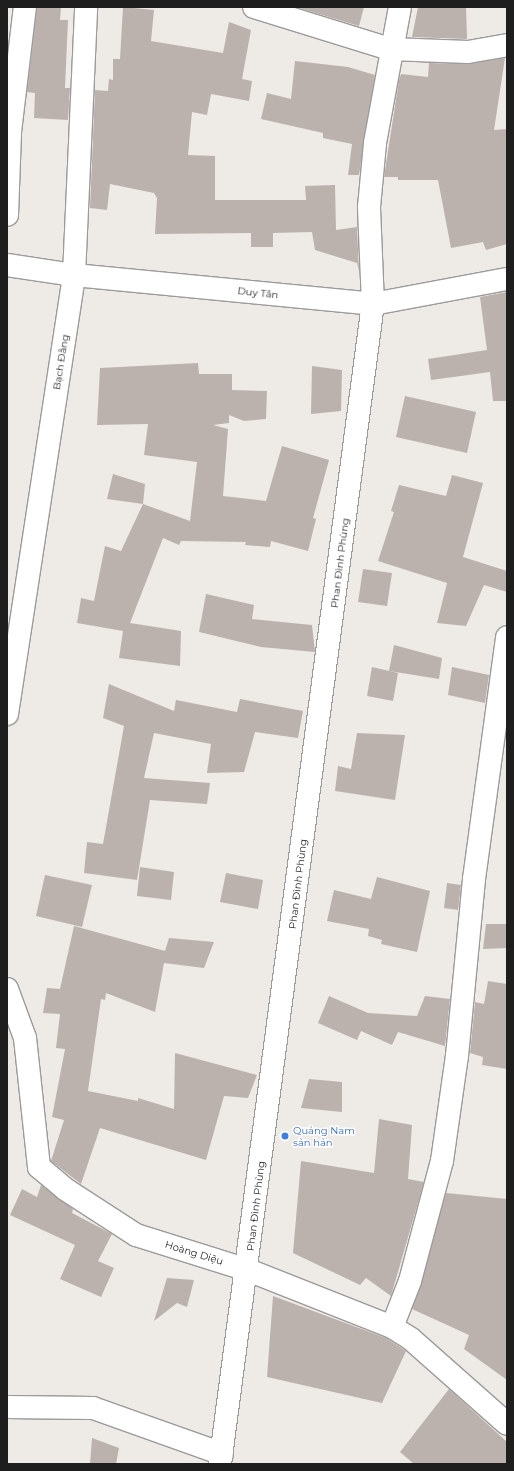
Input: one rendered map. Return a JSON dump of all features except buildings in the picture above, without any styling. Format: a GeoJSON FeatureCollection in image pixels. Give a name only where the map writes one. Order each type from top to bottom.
{"type":"FeatureCollection","features":[{"type":"Feature","properties":{"kind":"street"},"geometry":{"type":"LineString","coordinates":[[7,215],[10,132],[24,7]]}},
{"type":"Feature","properties":{"kind":"street","name":"Bạch Đằng"},"geometry":{"type":"LineString","coordinates":[[7,714],[74,275],[86,7]]}},
{"type":"Feature","properties":{"kind":"street"},"geometry":{"type":"LineString","coordinates":[[254,7],[390,49],[468,52],[507,45]]}},
{"type":"Feature","properties":{"kind":"street","name":"Phan Đình Phùng"},"geometry":{"type":"LineString","coordinates":[[221,1459],[248,1270],[373,304],[370,207],[375,143],[390,49],[400,7]]}},
{"type":"Feature","properties":{"kind":"street","name":"Duy Tân"},"geometry":{"type":"LineString","coordinates":[[7,265],[74,275],[373,304],[507,279]]}},
{"type":"Feature","properties":{"kind":"street"},"geometry":{"type":"LineString","coordinates":[[392,1327],[410,1282],[442,1161],[457,1056],[474,879],[507,637]]}},
{"type":"Feature","properties":{"kind":"street","name":"Hoàng Diệu"},"geometry":{"type":"LineString","coordinates":[[7,989],[25,1038],[39,1167],[65,1189],[136,1235],[248,1270],[392,1327],[411,1339],[507,1424]]}},
{"type":"Feature","properties":{"kind":"street"},"geometry":{"type":"LineString","coordinates":[[7,1407],[93,1408],[221,1459]]}},
{"type":"Feature","properties":{"kind":"place","name":"Quảng Nam sản hản"},"geometry":{"type":"Point","coordinates":[285,1136]}}]}
